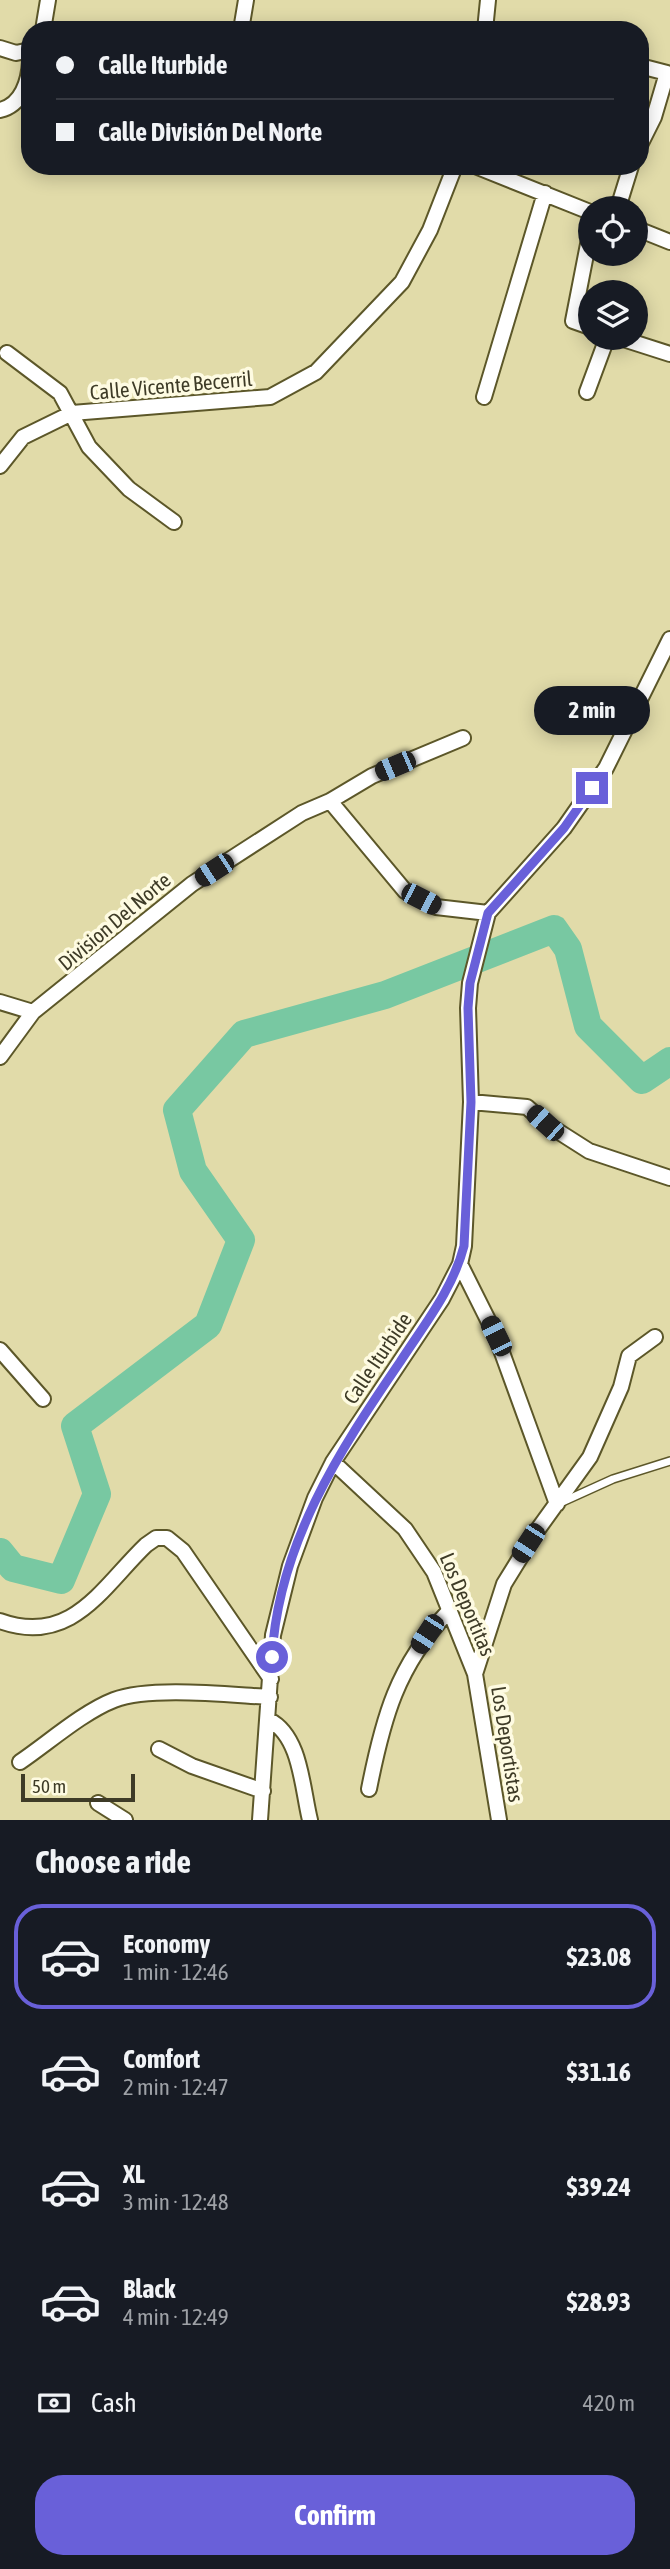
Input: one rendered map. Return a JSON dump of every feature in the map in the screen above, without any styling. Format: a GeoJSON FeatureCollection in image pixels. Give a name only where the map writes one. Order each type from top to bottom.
{"type":"FeatureCollection","features":[{"type":"Feature","properties":{"kind":"street"},"geometry":{"type":"LineString","coordinates":[[44,21],[48,0]]}},
{"type":"Feature","properties":{"kind":"street"},"geometry":{"type":"LineString","coordinates":[[242,21],[246,0]]}},
{"type":"Feature","properties":{"kind":"street"},"geometry":{"type":"LineString","coordinates":[[486,21],[488,0]]}},
{"type":"Feature","properties":{"kind":"street"},"geometry":{"type":"LineString","coordinates":[[0,48],[21,52]]}},
{"type":"Feature","properties":{"kind":"street"},"geometry":{"type":"LineString","coordinates":[[649,68],[667,73],[649,127]]}},
{"type":"Feature","properties":{"kind":"street"},"geometry":{"type":"LineString","coordinates":[[0,110],[9,108],[21,94]]}},
{"type":"Feature","properties":{"kind":"street","name":"Calle Vicente Becerril"},"geometry":{"type":"LineString","coordinates":[[0,466],[23,437],[72,413],[270,397],[316,372],[402,282],[430,230],[451,175]]}},
{"type":"Feature","properties":{"kind":"street"},"geometry":{"type":"LineString","coordinates":[[498,175],[578,207]]}},
{"type":"Feature","properties":{"kind":"street"},"geometry":{"type":"LineString","coordinates":[[622,196],[628,175]]}},
{"type":"Feature","properties":{"kind":"street"},"geometry":{"type":"LineString","coordinates":[[484,397],[545,193]]}},
{"type":"Feature","properties":{"kind":"street"},"geometry":{"type":"LineString","coordinates":[[648,233],[670,242]]}},
{"type":"Feature","properties":{"kind":"street"},"geometry":{"type":"LineString","coordinates":[[578,295],[573,321],[578,323]]}},
{"type":"Feature","properties":{"kind":"street"},"geometry":{"type":"LineString","coordinates":[[648,347],[670,354]]}},
{"type":"Feature","properties":{"kind":"street"},"geometry":{"type":"LineString","coordinates":[[587,393],[603,350]]}},
{"type":"Feature","properties":{"kind":"street"},"geometry":{"type":"LineString","coordinates":[[7,353],[60,393],[89,447],[129,489],[174,522]]}},
{"type":"Feature","properties":{"kind":"street"},"geometry":{"type":"LineString","coordinates":[[330,802],[405,891],[436,907],[487,918],[564,828],[606,768],[670,639]]}},
{"type":"Feature","properties":{"kind":"street","name":"Division Del Norte"},"geometry":{"type":"LineString","coordinates":[[0,1057],[33,1012],[192,884],[302,813],[330,802],[372,776],[463,738]]}},
{"type":"Feature","properties":{"kind":"street","name":"Calle Iturbide"},"geometry":{"type":"LineString","coordinates":[[260,1820],[273,1635],[282,1590],[315,1498],[333,1462],[442,1299],[460,1264],[464,1246],[471,1102],[470,983],[487,918]]}},
{"type":"Feature","properties":{"kind":"street"},"geometry":{"type":"LineString","coordinates":[[0,1002],[33,1012]]}},
{"type":"Feature","properties":{"kind":"street"},"geometry":{"type":"LineString","coordinates":[[471,1102],[527,1107],[545,1123],[589,1151],[670,1178]]}},
{"type":"Feature","properties":{"kind":"street"},"geometry":{"type":"LineString","coordinates":[[460,1264],[496,1336],[557,1504]]}},
{"type":"Feature","properties":{"kind":"street"},"geometry":{"type":"LineString","coordinates":[[475,1674],[504,1584],[520,1555],[590,1457],[616,1400],[629,1356],[655,1337]]}},
{"type":"Feature","properties":{"kind":"street"},"geometry":{"type":"LineString","coordinates":[[0,1350],[43,1399]]}},
{"type":"Feature","properties":{"kind":"street","name":"Los Deportitas"},"geometry":{"type":"LineString","coordinates":[[333,1462],[405,1529],[422,1552],[434,1573],[475,1674]]}},
{"type":"Feature","properties":{"kind":"street"},"geometry":{"type":"LineString","coordinates":[[0,1620],[29,1627],[73,1617],[91,1605],[146,1545],[156,1538],[167,1538],[183,1551],[271,1679]]}},
{"type":"Feature","properties":{"kind":"street"},"geometry":{"type":"LineString","coordinates":[[369,1789],[381,1731],[393,1694],[427,1634],[448,1612]]}},
{"type":"Feature","properties":{"kind":"street","name":"Los Deportistas"},"geometry":{"type":"LineString","coordinates":[[475,1674],[499,1820]]}},
{"type":"Feature","properties":{"kind":"street"},"geometry":{"type":"LineString","coordinates":[[20,1762],[103,1706],[125,1697],[195,1692],[270,1698]]}},
{"type":"Feature","properties":{"kind":"street"},"geometry":{"type":"LineString","coordinates":[[269,1720],[279,1726],[292,1746],[310,1820]]}},
{"type":"Feature","properties":{"kind":"street"},"geometry":{"type":"LineString","coordinates":[[159,1749],[192,1766],[263,1791]]}},
{"type":"Feature","properties":{"kind":"street"},"geometry":{"type":"LineString","coordinates":[[98,1803],[125,1820]]}},
{"type":"Feature","properties":{"kind":"lane"},"geometry":{"type":"LineString","coordinates":[[557,1504],[613,1479],[670,1461]]}},
{"type":"Feature","properties":{"kind":"waterway"},"geometry":{"type":"LineString","coordinates":[[0,1552],[13,1568],[61,1580],[97,1494],[75,1426],[208,1325],[241,1240],[193,1171],[177,1110],[244,1034],[385,995],[554,929],[568,949],[588,1026],[642,1080],[670,1061]]}},
{"type":"Feature","properties":{"kind":"route"},"geometry":{"type":"LineString","coordinates":[[272,1657],[273,1635],[282,1590],[323,1481],[345,1443],[442,1299],[460,1264],[464,1246],[471,1102],[468,1008],[470,983],[488,913],[564,828],[592,788]]}}]}
